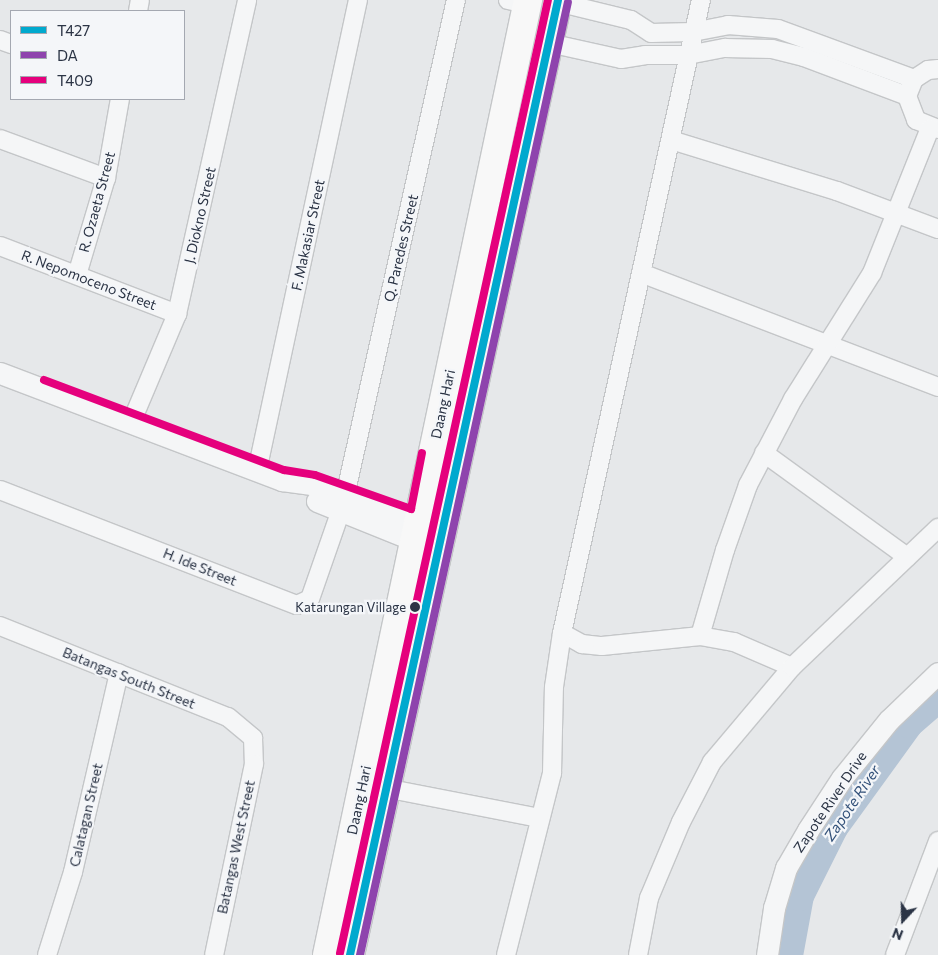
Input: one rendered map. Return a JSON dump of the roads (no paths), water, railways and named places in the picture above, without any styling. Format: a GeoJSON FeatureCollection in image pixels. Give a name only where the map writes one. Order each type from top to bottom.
{"type":"FeatureCollection","features":[{"type":"Feature","properties":{"kind":"main road","name":"Daang Hari"},"geometry":{"type":"LineString","coordinates":[[327,955],[416,531],[521,1]]}},
{"type":"Feature","properties":{"kind":"main road","name":"Daang Hari"},"geometry":{"type":"LineString","coordinates":[[350,955],[557,1]]}},
{"type":"Feature","properties":{"kind":"street","name":"J. Diokno Street"},"geometry":{"type":"LineString","coordinates":[[131,423],[177,314],[247,0]]}},
{"type":"Feature","properties":{"kind":"street","name":"F. Makasiar Street"},"geometry":{"type":"LineString","coordinates":[[257,470],[358,0]]}},
{"type":"Feature","properties":{"kind":"street","name":"Q. Paredes Street"},"geometry":{"type":"LineString","coordinates":[[343,503],[456,0]]}},
{"type":"Feature","properties":{"kind":"street"},"geometry":{"type":"LineString","coordinates":[[506,955],[552,773],[554,686],[562,632],[701,0]]}},
{"type":"Feature","properties":{"kind":"street"},"geometry":{"type":"LineString","coordinates":[[557,1],[631,20],[651,33],[693,32],[728,25],[778,29],[914,79]]}},
{"type":"Feature","properties":{"kind":"street"},"geometry":{"type":"LineString","coordinates":[[549,43],[621,59],[645,55],[688,55],[725,48],[772,49],[804,57],[907,96]]}},
{"type":"Feature","properties":{"kind":"street"},"geometry":{"type":"LineString","coordinates":[[700,636],[724,550],[764,453],[793,399],[872,273],[934,128],[910,113],[907,96],[914,79],[928,70],[938,69]]}},
{"type":"Feature","properties":{"kind":"street","name":"R. Ozaeta Street"},"geometry":{"type":"LineString","coordinates":[[77,275],[106,178],[120,100]]}},
{"type":"Feature","properties":{"kind":"street"},"geometry":{"type":"LineString","coordinates":[[0,139],[106,178]]}},
{"type":"Feature","properties":{"kind":"street"},"geometry":{"type":"LineString","coordinates":[[671,140],[897,213],[938,229]]}},
{"type":"Feature","properties":{"kind":"street","name":"R. Nepomoceno Street"},"geometry":{"type":"LineString","coordinates":[[0,246],[177,314]]}},
{"type":"Feature","properties":{"kind":"street"},"geometry":{"type":"LineString","coordinates":[[641,274],[938,387]]}},
{"type":"Feature","properties":{"kind":"street"},"geometry":{"type":"LineString","coordinates":[[0,373],[282,480],[312,484],[343,503],[416,531]]}},
{"type":"Feature","properties":{"kind":"street"},"geometry":{"type":"LineString","coordinates":[[764,453],[907,558]]}},
{"type":"Feature","properties":{"kind":"street","name":"H. Ide Street"},"geometry":{"type":"LineString","coordinates":[[0,490],[297,605],[310,599],[343,503]]}},
{"type":"Feature","properties":{"kind":"street"},"geometry":{"type":"LineString","coordinates":[[638,955],[648,898],[680,822],[708,771],[792,667],[938,528]]}},
{"type":"Feature","properties":{"kind":"street","name":"Batangas South Street"},"geometry":{"type":"LineString","coordinates":[[0,626],[228,717],[253,738]]}},
{"type":"Feature","properties":{"kind":"street"},"geometry":{"type":"LineString","coordinates":[[562,632],[582,644],[602,646],[700,636],[734,642],[792,667]]}},
{"type":"Feature","properties":{"kind":"street","name":"Calatagan Street"},"geometry":{"type":"LineString","coordinates":[[47,955],[73,872],[119,673]]}},
{"type":"Feature","properties":{"kind":"street","name":"Zapote River Drive"},"geometry":{"type":"LineString","coordinates":[[767,955],[774,908],[786,868],[808,830],[842,778],[889,720],[938,673]]}},
{"type":"Feature","properties":{"kind":"street","name":"Batangas West Street"},"geometry":{"type":"LineString","coordinates":[[214,955],[254,764],[253,738]]}},
{"type":"Feature","properties":{"kind":"street"},"geometry":{"type":"LineString","coordinates":[[385,788],[540,818]]}},
{"type":"Feature","properties":{"kind":"street"},"geometry":{"type":"LineString","coordinates":[[895,955],[938,842]]}},
{"type":"Feature","properties":{"kind":"waterway","name":"Zapote River"},"geometry":{"type":"LineString","coordinates":[[787,955],[798,895],[832,827],[908,722],[938,696]]}},
{"type":"Feature","properties":{"kind":"place","name":"Katarungan Village"},"geometry":{"type":"Point","coordinates":[415,607]}}]}
